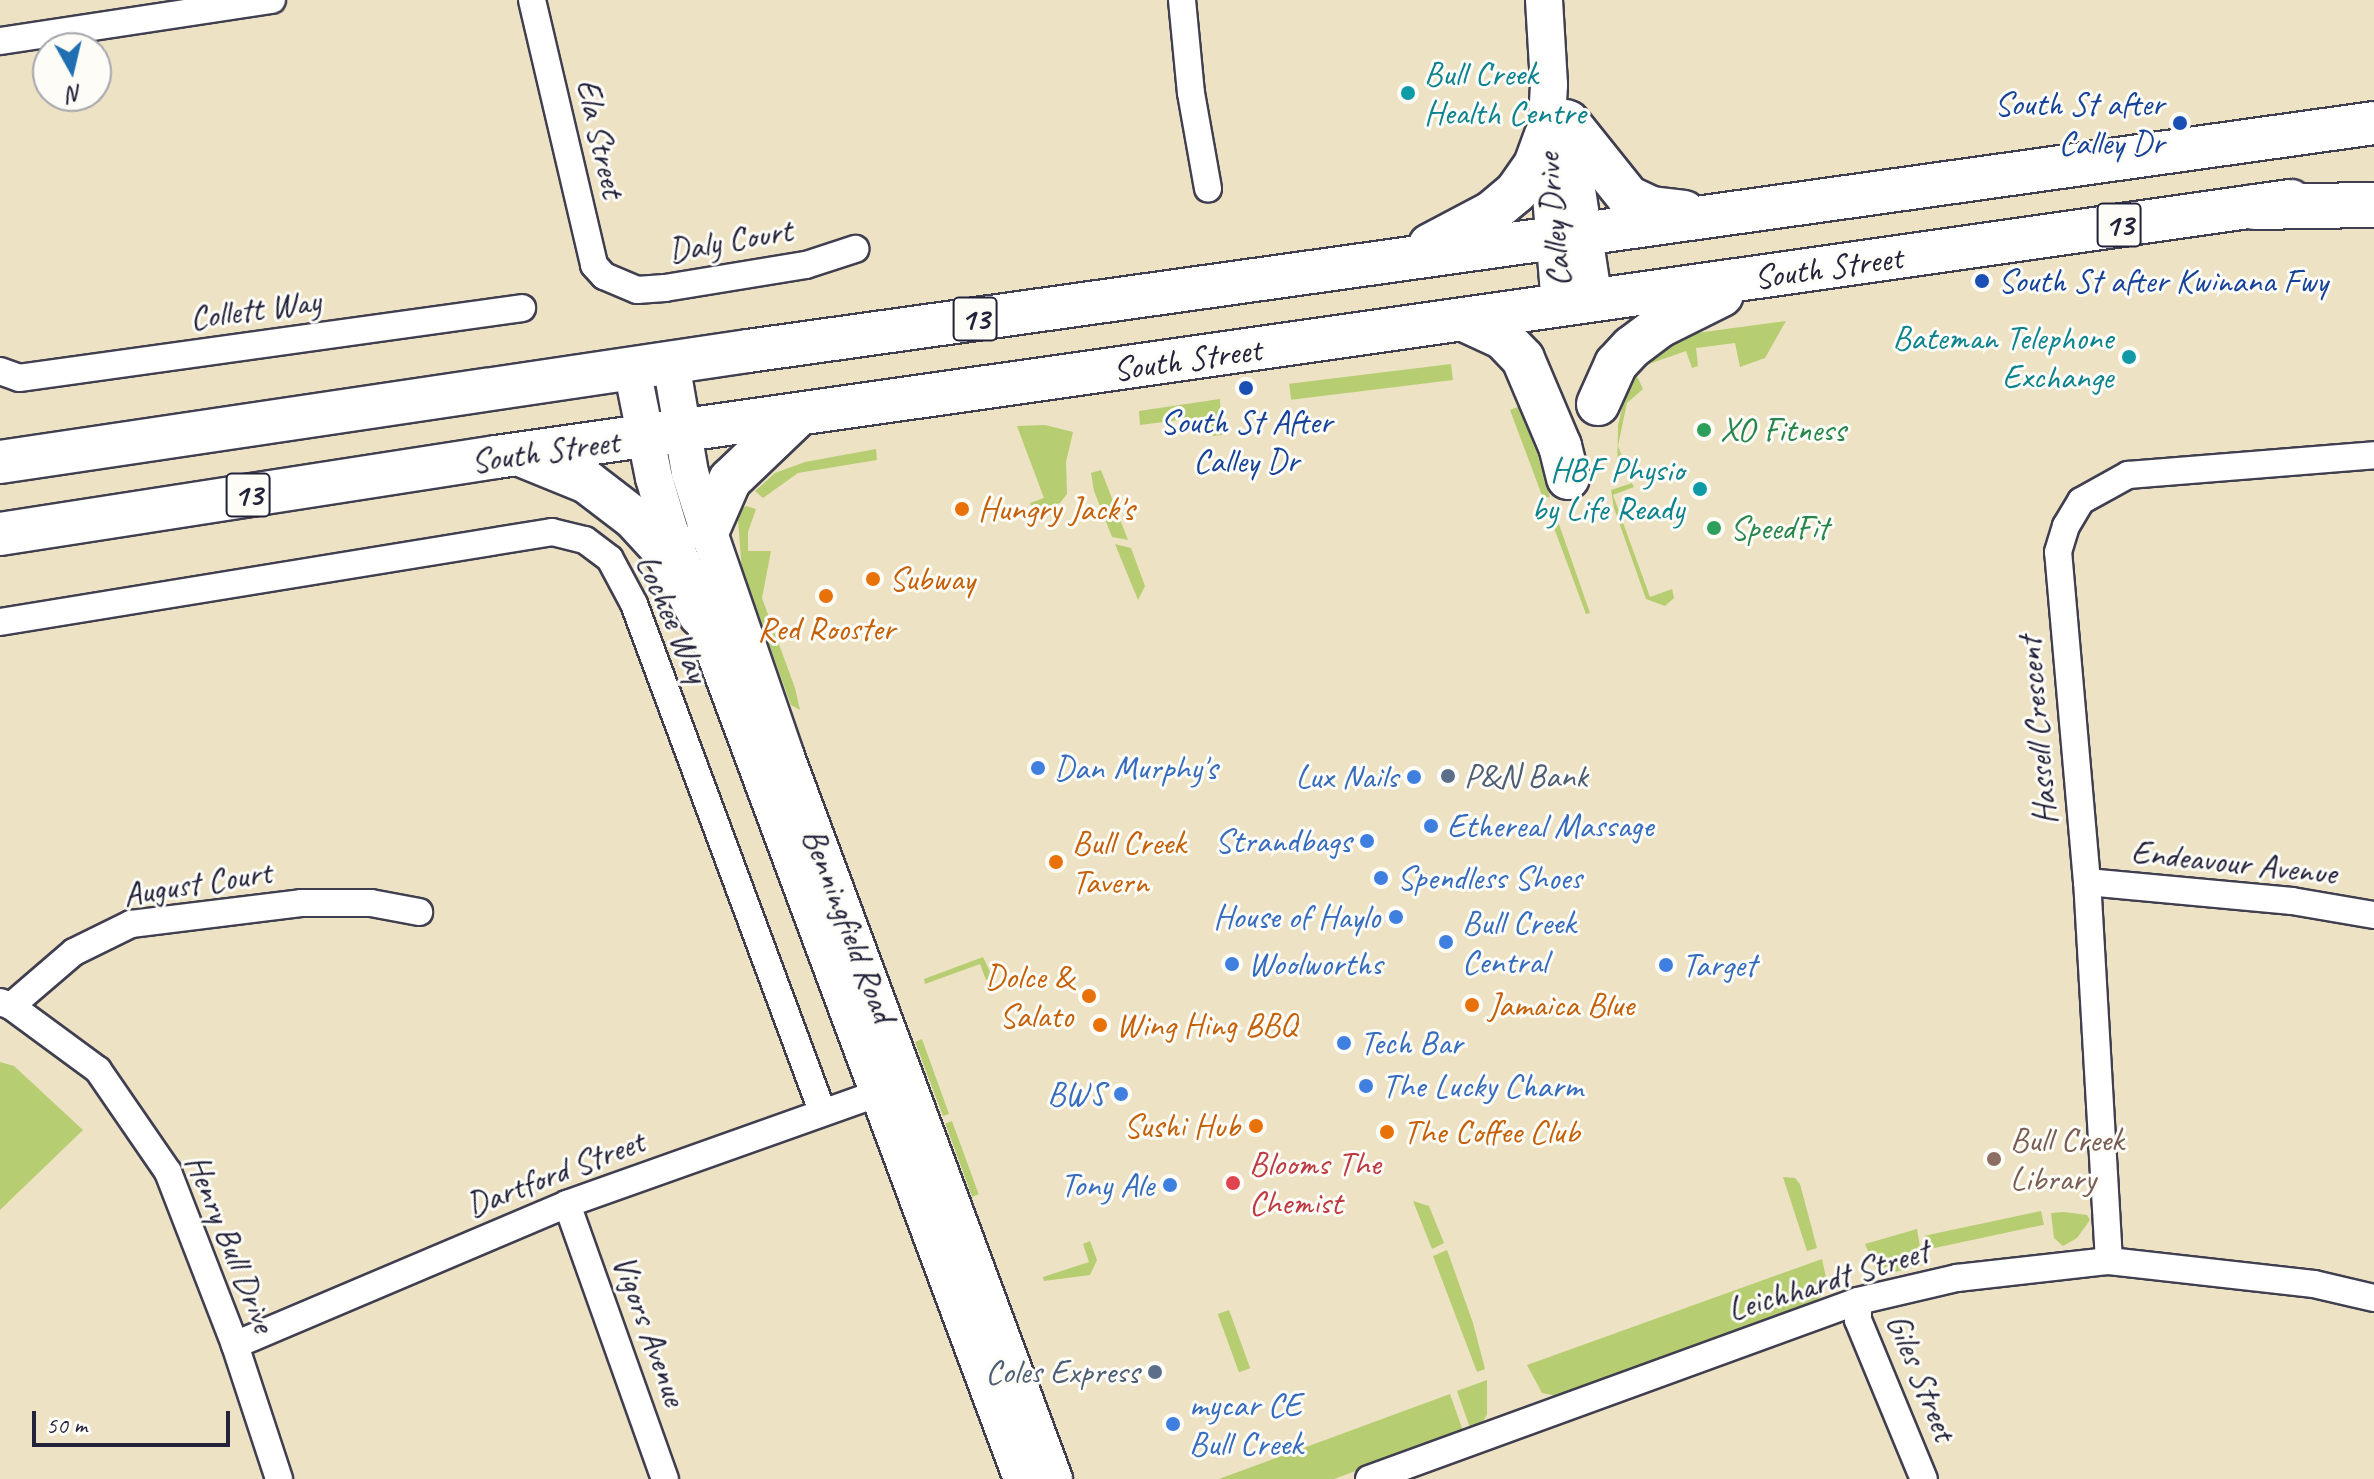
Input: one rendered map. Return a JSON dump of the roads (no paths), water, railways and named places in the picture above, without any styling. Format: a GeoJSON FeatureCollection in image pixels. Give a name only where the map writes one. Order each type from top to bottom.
{"type":"FeatureCollection","features":[{"type":"Feature","properties":{"kind":"highway","name":"South Street"},"geometry":{"type":"LineString","coordinates":[[0,462],[652,366],[2374,123]]}},
{"type":"Feature","properties":{"kind":"highway"},"geometry":{"type":"LineString","coordinates":[[1405,259],[1491,213],[1516,192],[1557,129],[1638,203],[1711,216]]}},
{"type":"Feature","properties":{"kind":"highway"},"geometry":{"type":"LineString","coordinates":[[2051,168],[2072,184],[2078,195],[2079,215],[2067,233]]}},
{"type":"Feature","properties":{"kind":"highway","name":"South Street"},"geometry":{"type":"LineString","coordinates":[[0,534],[518,454],[2374,189]]}},
{"type":"Feature","properties":{"kind":"highway"},"geometry":{"type":"LineString","coordinates":[[2254,207],[2374,205]]}},
{"type":"Feature","properties":{"kind":"highway"},"geometry":{"type":"LineString","coordinates":[[1598,404],[1616,364],[1632,347],[1660,326],[1756,278]]}},
{"type":"Feature","properties":{"kind":"highway"},"geometry":{"type":"LineString","coordinates":[[1464,320],[1503,338],[1523,359],[1560,446],[1568,478]]}},
{"type":"Feature","properties":{"kind":"highway"},"geometry":{"type":"LineString","coordinates":[[708,530],[730,480],[798,415]]}},
{"type":"Feature","properties":{"kind":"highway"},"geometry":{"type":"LineString","coordinates":[[518,454],[593,486],[634,518],[668,555],[700,615]]}},
{"type":"Feature","properties":{"kind":"main road","name":"Calley Drive"},"geometry":{"type":"LineString","coordinates":[[1544,0],[1549,85],[1577,304]]}},
{"type":"Feature","properties":{"kind":"main road","name":"Benningfield Road"},"geometry":{"type":"LineString","coordinates":[[652,366],[664,434],[657,490],[700,615],[1054,1479]]}},
{"type":"Feature","properties":{"kind":"main road","name":"Benningfield Road"},"geometry":{"type":"LineString","coordinates":[[664,434],[690,473],[1022,1479]]}},
{"type":"Feature","properties":{"kind":"street"},"geometry":{"type":"LineString","coordinates":[[0,41],[272,0]]}},
{"type":"Feature","properties":{"kind":"street","name":"Ela Street"},"geometry":{"type":"LineString","coordinates":[[532,0],[594,265],[615,283]]}},
{"type":"Feature","properties":{"kind":"street"},"geometry":{"type":"LineString","coordinates":[[1182,0],[1191,93],[1208,188]]}},
{"type":"Feature","properties":{"kind":"street","name":"Daly Court"},"geometry":{"type":"LineString","coordinates":[[615,283],[637,290],[713,282],[806,265],[855,249]]}},
{"type":"Feature","properties":{"kind":"street","name":"Collett Way"},"geometry":{"type":"LineString","coordinates":[[0,371],[19,378],[522,308]]}},
{"type":"Feature","properties":{"kind":"street","name":"Hassell Crescent"},"geometry":{"type":"LineString","coordinates":[[2109,1261],[2087,882],[2058,552],[2066,526],[2081,501],[2128,475],[2374,455]]}},
{"type":"Feature","properties":{"kind":"street","name":"Lochee Way"},"geometry":{"type":"LineString","coordinates":[[0,622],[552,532],[585,540],[610,559],[634,604],[822,1111]]}},
{"type":"Feature","properties":{"kind":"street","name":"Endeavour Avenue"},"geometry":{"type":"LineString","coordinates":[[2087,882],[2292,901],[2374,915]]}},
{"type":"Feature","properties":{"kind":"street","name":"August Court"},"geometry":{"type":"LineString","coordinates":[[5,1004],[74,952],[131,924],[301,903],[371,903],[419,912]]}},
{"type":"Feature","properties":{"kind":"street","name":"Henry Bull Drive"},"geometry":{"type":"LineString","coordinates":[[5,1004],[98,1070],[168,1172],[235,1345],[279,1479]]}},
{"type":"Feature","properties":{"kind":"street","name":"Dartford Street"},"geometry":{"type":"LineString","coordinates":[[235,1345],[567,1204],[893,1087]]}},
{"type":"Feature","properties":{"kind":"street","name":"Vigors Avenue"},"geometry":{"type":"LineString","coordinates":[[567,1204],[665,1479]]}},
{"type":"Feature","properties":{"kind":"street","name":"Leichhardt Street"},"geometry":{"type":"LineString","coordinates":[[1369,1479],[1858,1301],[1957,1278],[2109,1261],[2314,1284],[2374,1298]]}},
{"type":"Feature","properties":{"kind":"street","name":"Giles Street"},"geometry":{"type":"LineString","coordinates":[[1858,1301],[1858,1320],[1924,1479]]}},
{"type":"Feature","properties":{"kind":"place","name":"Bull Creek Health Centre"},"geometry":{"type":"Point","coordinates":[1408,93]}},
{"type":"Feature","properties":{"kind":"place","name":"South St after Calley Dr"},"geometry":{"type":"Point","coordinates":[2180,123]}},
{"type":"Feature","properties":{"kind":"place","name":"South St after Kwinana Fwy"},"geometry":{"type":"Point","coordinates":[1982,281]}},
{"type":"Feature","properties":{"kind":"place","name":"Bateman Telephone Exchange"},"geometry":{"type":"Point","coordinates":[2129,357]}},
{"type":"Feature","properties":{"kind":"place","name":"South St After Calley Dr"},"geometry":{"type":"Point","coordinates":[1246,388]}},
{"type":"Feature","properties":{"kind":"place","name":"XO Fitness"},"geometry":{"type":"Point","coordinates":[1704,430]}},
{"type":"Feature","properties":{"kind":"place","name":"HBF Physio by Life Ready"},"geometry":{"type":"Point","coordinates":[1700,489]}},
{"type":"Feature","properties":{"kind":"place","name":"Hungry Jack's"},"geometry":{"type":"Point","coordinates":[962,509]}},
{"type":"Feature","properties":{"kind":"place","name":"SpeedFit"},"geometry":{"type":"Point","coordinates":[1714,528]}},
{"type":"Feature","properties":{"kind":"place","name":"Subway"},"geometry":{"type":"Point","coordinates":[873,579]}},
{"type":"Feature","properties":{"kind":"place","name":"Red Rooster"},"geometry":{"type":"Point","coordinates":[826,596]}},
{"type":"Feature","properties":{"kind":"place","name":"Dan Murphy's"},"geometry":{"type":"Point","coordinates":[1038,768]}},
{"type":"Feature","properties":{"kind":"place","name":"P&N Bank"},"geometry":{"type":"Point","coordinates":[1448,776]}},
{"type":"Feature","properties":{"kind":"place","name":"Lux Nails"},"geometry":{"type":"Point","coordinates":[1414,777]}},
{"type":"Feature","properties":{"kind":"place","name":"Ethereal Massage"},"geometry":{"type":"Point","coordinates":[1431,826]}},
{"type":"Feature","properties":{"kind":"place","name":"Strandbags"},"geometry":{"type":"Point","coordinates":[1367,841]}},
{"type":"Feature","properties":{"kind":"place","name":"Bull Creek Tavern"},"geometry":{"type":"Point","coordinates":[1056,862]}},
{"type":"Feature","properties":{"kind":"place","name":"Spendless Shoes"},"geometry":{"type":"Point","coordinates":[1381,878]}},
{"type":"Feature","properties":{"kind":"place","name":"House of Haylo"},"geometry":{"type":"Point","coordinates":[1396,917]}},
{"type":"Feature","properties":{"kind":"place","name":"Bull Creek Central"},"geometry":{"type":"Point","coordinates":[1446,942]}},
{"type":"Feature","properties":{"kind":"place","name":"Woolworths"},"geometry":{"type":"Point","coordinates":[1232,964]}},
{"type":"Feature","properties":{"kind":"place","name":"Target"},"geometry":{"type":"Point","coordinates":[1666,965]}},
{"type":"Feature","properties":{"kind":"place","name":"Dolce & Salato"},"geometry":{"type":"Point","coordinates":[1089,996]}},
{"type":"Feature","properties":{"kind":"place","name":"Jamaica Blue"},"geometry":{"type":"Point","coordinates":[1472,1005]}},
{"type":"Feature","properties":{"kind":"place","name":"Wing Hing BBQ"},"geometry":{"type":"Point","coordinates":[1100,1025]}},
{"type":"Feature","properties":{"kind":"place","name":"Tech Bar"},"geometry":{"type":"Point","coordinates":[1344,1043]}},
{"type":"Feature","properties":{"kind":"place","name":"The Lucky Charm"},"geometry":{"type":"Point","coordinates":[1366,1086]}},
{"type":"Feature","properties":{"kind":"place","name":"BWS"},"geometry":{"type":"Point","coordinates":[1121,1094]}},
{"type":"Feature","properties":{"kind":"place","name":"Sushi Hub"},"geometry":{"type":"Point","coordinates":[1256,1126]}},
{"type":"Feature","properties":{"kind":"place","name":"The Coffee Club"},"geometry":{"type":"Point","coordinates":[1387,1132]}},
{"type":"Feature","properties":{"kind":"place","name":"Bull Creek Library"},"geometry":{"type":"Point","coordinates":[1994,1159]}},
{"type":"Feature","properties":{"kind":"place","name":"Blooms The Chemist"},"geometry":{"type":"Point","coordinates":[1233,1183]}},
{"type":"Feature","properties":{"kind":"place","name":"Tony Ale"},"geometry":{"type":"Point","coordinates":[1170,1185]}},
{"type":"Feature","properties":{"kind":"place","name":"Coles Express"},"geometry":{"type":"Point","coordinates":[1155,1372]}},
{"type":"Feature","properties":{"kind":"place","name":"mycar CE Bull Creek"},"geometry":{"type":"Point","coordinates":[1173,1424]}}]}
